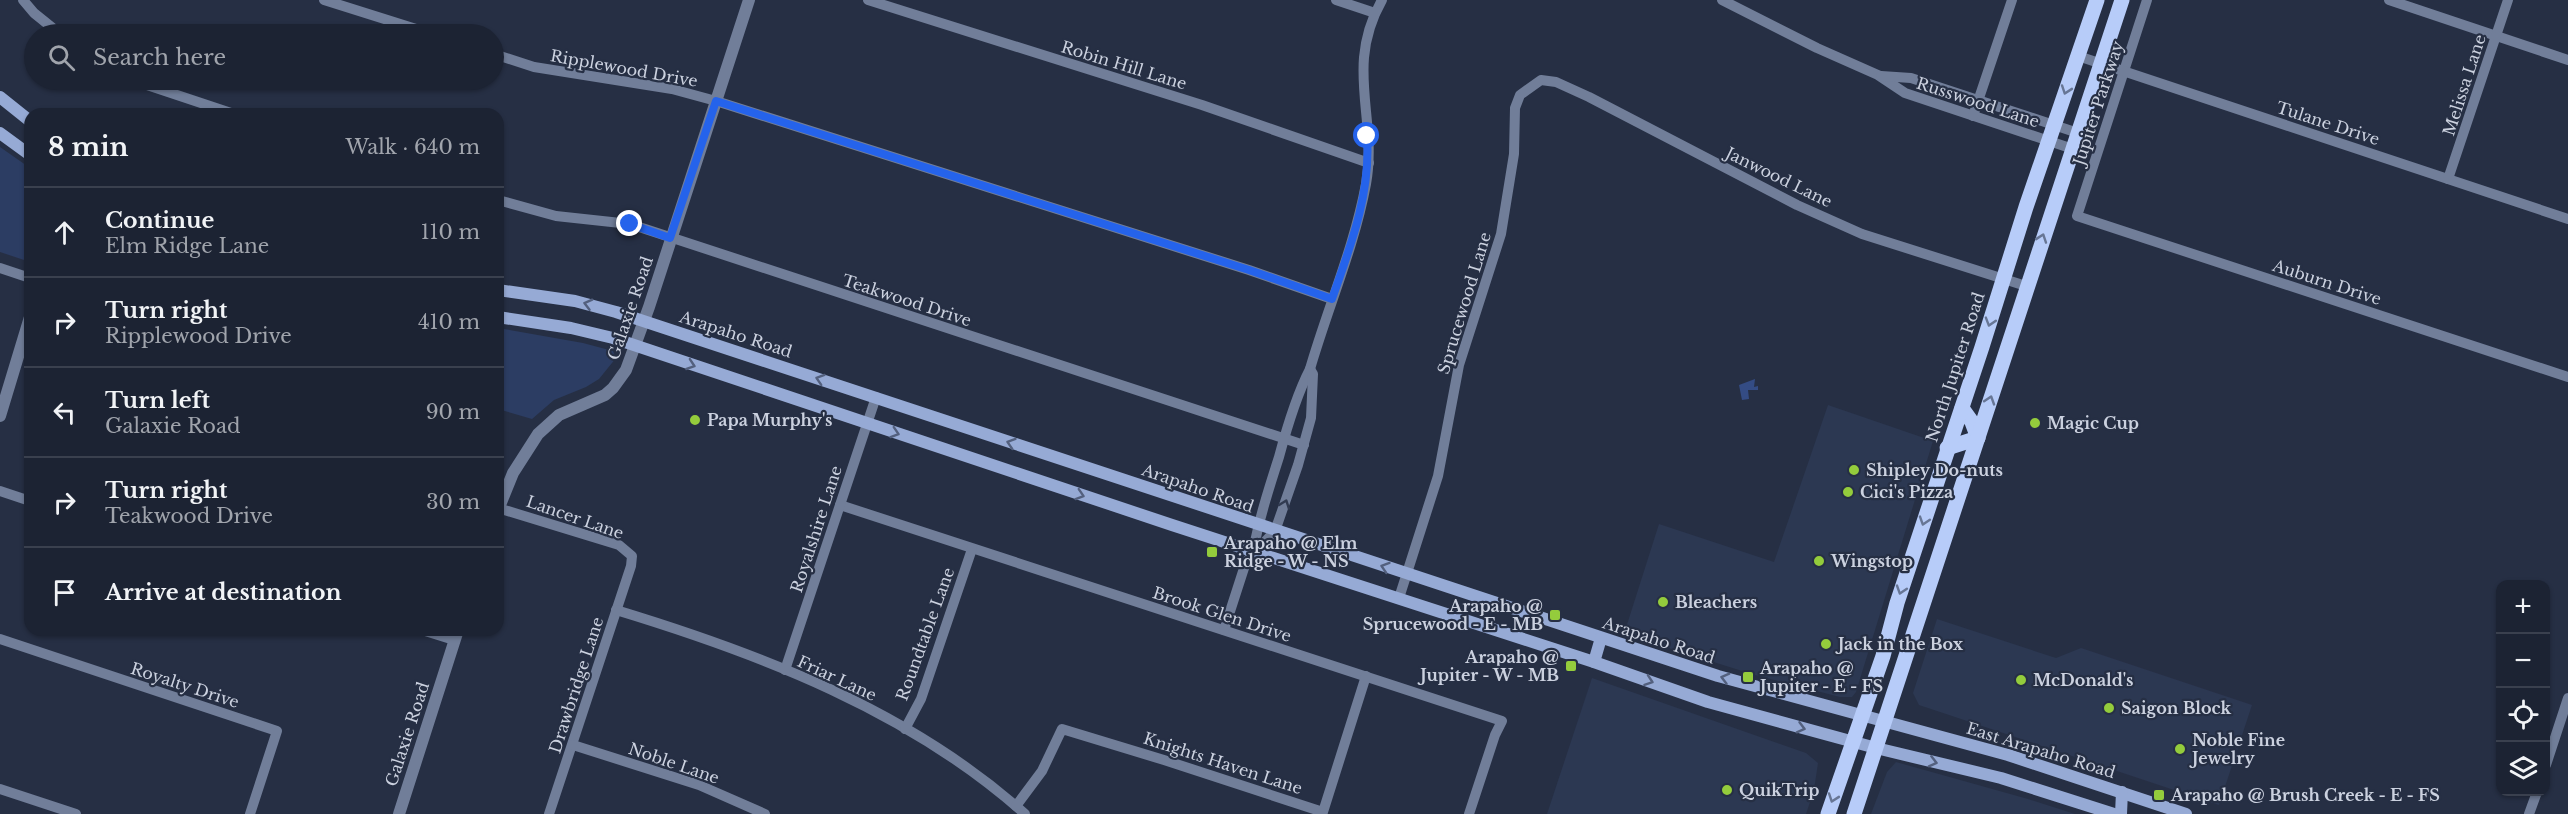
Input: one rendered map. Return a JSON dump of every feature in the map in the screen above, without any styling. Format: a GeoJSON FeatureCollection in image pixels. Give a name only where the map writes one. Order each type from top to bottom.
{"type":"FeatureCollection","features":[{"type":"Feature","properties":{"kind":"main road","name":"North Jupiter Road"},"geometry":{"type":"LineString","coordinates":[[1828,814],[1863,715],[1947,448],[2097,0]]}},
{"type":"Feature","properties":{"kind":"main road"},"geometry":{"type":"LineString","coordinates":[[1854,814],[2122,0]]}},
{"type":"Feature","properties":{"kind":"main road"},"geometry":{"type":"LineString","coordinates":[[0,96],[24,116]]}},
{"type":"Feature","properties":{"kind":"main road"},"geometry":{"type":"LineString","coordinates":[[0,134],[24,151]]}},
{"type":"Feature","properties":{"kind":"main road","name":"Arapaho Road"},"geometry":{"type":"LineString","coordinates":[[504,291],[575,301],[644,321],[1718,676],[1886,722]]}},
{"type":"Feature","properties":{"kind":"main road"},"geometry":{"type":"LineString","coordinates":[[504,318],[571,328],[635,346],[1253,552],[1594,662],[1708,702],[1876,748],[2001,778],[2114,814]]}},
{"type":"Feature","properties":{"kind":"main road"},"geometry":{"type":"LineString","coordinates":[[1962,408],[1972,422],[1978,438]]}},
{"type":"Feature","properties":{"kind":"main road"},"geometry":{"type":"LineString","coordinates":[[1947,448],[1978,438]]}},
{"type":"Feature","properties":{"kind":"main road"},"geometry":{"type":"LineString","coordinates":[[1916,546],[1939,555]]}},
{"type":"Feature","properties":{"kind":"main road"},"geometry":{"type":"LineString","coordinates":[[1594,662],[1601,638]]}},
{"type":"Feature","properties":{"kind":"main road","name":"East Arapaho Road"},"geometry":{"type":"LineString","coordinates":[[1886,722],[2008,755],[2186,814]]}},
{"type":"Feature","properties":{"kind":"main road"},"geometry":{"type":"LineString","coordinates":[[2121,814],[2122,792]]}},
{"type":"Feature","properties":{"kind":"street"},"geometry":{"type":"LineString","coordinates":[[23,0],[48,24]]}},
{"type":"Feature","properties":{"kind":"street"},"geometry":{"type":"LineString","coordinates":[[324,0],[400,24]]}},
{"type":"Feature","properties":{"kind":"street","name":"Galaxie Road"},"geometry":{"type":"LineString","coordinates":[[504,494],[513,473],[538,434],[559,415],[593,401],[613,388],[626,370],[749,0]]}},
{"type":"Feature","properties":{"kind":"street","name":"Robin Hill Lane"},"geometry":{"type":"LineString","coordinates":[[868,0],[1202,105],[1369,163]]}},
{"type":"Feature","properties":{"kind":"street"},"geometry":{"type":"LineString","coordinates":[[1336,0],[1375,12]]}},
{"type":"Feature","properties":{"kind":"street"},"geometry":{"type":"LineString","coordinates":[[1253,552],[1258,525],[1284,438],[1302,385],[1310,369],[1355,232],[1369,163],[1362,82],[1365,49],[1375,12],[1382,0]]}},
{"type":"Feature","properties":{"kind":"street","name":"Russwood Lane"},"geometry":{"type":"LineString","coordinates":[[1722,0],[1817,48],[1878,75],[1905,93],[2073,149]]}},
{"type":"Feature","properties":{"kind":"street"},"geometry":{"type":"LineString","coordinates":[[1973,116],[2012,0]]}},
{"type":"Feature","properties":{"kind":"street","name":"Jupiter Parkway"},"geometry":{"type":"LineString","coordinates":[[2077,216],[2147,0]]}},
{"type":"Feature","properties":{"kind":"street"},"geometry":{"type":"LineString","coordinates":[[2389,0],[2568,60]]}},
{"type":"Feature","properties":{"kind":"street","name":"Melissa Lane"},"geometry":{"type":"LineString","coordinates":[[2448,179],[2508,0]]}},
{"type":"Feature","properties":{"kind":"street","name":"Tulane Drive"},"geometry":{"type":"LineString","coordinates":[[2078,56],[2568,219]]}},
{"type":"Feature","properties":{"kind":"street","name":"Ripplewood Drive"},"geometry":{"type":"LineString","coordinates":[[504,57],[534,67],[672,88],[1249,270],[1332,299]]}},
{"type":"Feature","properties":{"kind":"street","name":"Russwood Lane"},"geometry":{"type":"LineString","coordinates":[[1878,75],[1911,78],[2078,133]]}},
{"type":"Feature","properties":{"kind":"street","name":"Janwood Lane"},"geometry":{"type":"LineString","coordinates":[[1528,87],[1541,80],[1556,82],[1808,210],[1862,234],[2026,286]]}},
{"type":"Feature","properties":{"kind":"street","name":"Sprucewood Lane"},"geometry":{"type":"LineString","coordinates":[[1399,598],[1438,476],[1459,365],[1501,234],[1513,164],[1515,108],[1520,95],[1528,87]]}},
{"type":"Feature","properties":{"kind":"street"},"geometry":{"type":"LineString","coordinates":[[162,90],[216,108]]}},
{"type":"Feature","properties":{"kind":"street","name":"Teakwood Drive"},"geometry":{"type":"LineString","coordinates":[[504,202],[556,216],[630,224],[1304,444]]}},
{"type":"Feature","properties":{"kind":"street","name":"Auburn Drive"},"geometry":{"type":"LineString","coordinates":[[2077,216],[2568,377]]}},
{"type":"Feature","properties":{"kind":"street"},"geometry":{"type":"LineString","coordinates":[[0,268],[24,276]]}},
{"type":"Feature","properties":{"kind":"street"},"geometry":{"type":"LineString","coordinates":[[0,416],[24,354]]}},
{"type":"Feature","properties":{"kind":"street"},"geometry":{"type":"LineString","coordinates":[[1224,630],[1246,562],[1275,531],[1304,444],[1311,418],[1313,374],[1310,369]]}},
{"type":"Feature","properties":{"kind":"street","name":"Royalshire Lane"},"geometry":{"type":"LineString","coordinates":[[785,670],[876,398]]}},
{"type":"Feature","properties":{"kind":"street"},"geometry":{"type":"LineString","coordinates":[[0,491],[24,499]]}},
{"type":"Feature","properties":{"kind":"street","name":"Brook Glen Drive"},"geometry":{"type":"LineString","coordinates":[[840,505],[1502,721],[1495,735],[1469,814]]}},
{"type":"Feature","properties":{"kind":"street","name":"Lancer Lane"},"geometry":{"type":"LineString","coordinates":[[504,510],[619,545],[632,556],[632,566]]}},
{"type":"Feature","properties":{"kind":"street","name":"Roundtable Lane"},"geometry":{"type":"LineString","coordinates":[[905,729],[921,699],[972,549]]}},
{"type":"Feature","properties":{"kind":"street","name":"Drawbridge Lane"},"geometry":{"type":"LineString","coordinates":[[549,814],[632,566]]}},
{"type":"Feature","properties":{"kind":"street","name":"Friar Lane"},"geometry":{"type":"LineString","coordinates":[[616,610],[721,644],[848,697],[905,729],[973,773],[1020,810]]}},
{"type":"Feature","properties":{"kind":"street","name":"Galaxie Road"},"geometry":{"type":"LineString","coordinates":[[399,814],[456,636]]}},
{"type":"Feature","properties":{"kind":"street","name":"Royalty Drive"},"geometry":{"type":"LineString","coordinates":[[0,639],[277,731],[250,814]]}},
{"type":"Feature","properties":{"kind":"street","name":"Knights Haven Lane"},"geometry":{"type":"LineString","coordinates":[[1020,810],[1062,729],[1164,759],[1323,812],[1366,676]]}},
{"type":"Feature","properties":{"kind":"street"},"geometry":{"type":"LineString","coordinates":[[2550,753],[2568,699]]}},
{"type":"Feature","properties":{"kind":"street","name":"Noble Lane"},"geometry":{"type":"LineString","coordinates":[[573,745],[699,785],[765,814]]}},
{"type":"Feature","properties":{"kind":"street"},"geometry":{"type":"LineString","coordinates":[[0,789],[76,814]]}},
{"type":"Feature","properties":{"kind":"street"},"geometry":{"type":"LineString","coordinates":[[2529,814],[2536,796]]}},
{"type":"Feature","properties":{"kind":"shaded area"},"geometry":{"type":"Polygon","coordinates":[[[0,147],[24,164],[24,260],[0,252],[0,147]]]}},
{"type":"Feature","properties":{"kind":"shaded area"},"geometry":{"type":"Polygon","coordinates":[[[504,329],[583,343],[613,351],[616,358],[599,379],[554,400],[532,419],[504,411],[504,329]]]}},
{"type":"Feature","properties":{"kind":"shaded area"},"geometry":{"type":"Polygon","coordinates":[[[1755,379],[1754,387],[1758,386],[1758,390],[1748,390],[1749,399],[1742,400],[1739,385],[1755,379]]]}},
{"type":"Feature","properties":{"kind":"shaded area"},"geometry":{"type":"Polygon","coordinates":[[[1828,405],[1933,441],[1856,692],[1852,697],[1840,697],[1755,675],[1624,634],[1659,524],[1774,562],[1828,405]]]}},
{"type":"Feature","properties":{"kind":"shaded area"},"geometry":{"type":"Polygon","coordinates":[[[1937,619],[2056,658],[2081,648],[2252,705],[2219,805],[1919,705],[1913,693],[1937,619]]]}},
{"type":"Feature","properties":{"kind":"shaded area"},"geometry":{"type":"Polygon","coordinates":[[[1592,678],[1806,753],[1818,763],[1814,790],[1806,814],[1547,814],[1592,678]]]}},
{"type":"Feature","properties":{"kind":"shaded area"},"geometry":{"type":"Polygon","coordinates":[[[1896,762],[2075,814],[1871,814],[1887,772],[1896,762]]]}},
{"type":"Feature","properties":{"kind":"place","name":"Papa Murphy's"},"geometry":{"type":"Point","coordinates":[695,420]}},
{"type":"Feature","properties":{"kind":"place","name":"Magic Cup"},"geometry":{"type":"Point","coordinates":[2035,423]}},
{"type":"Feature","properties":{"kind":"place","name":"Shipley Do-nuts"},"geometry":{"type":"Point","coordinates":[1854,470]}},
{"type":"Feature","properties":{"kind":"place","name":"Cici's Pizza"},"geometry":{"type":"Point","coordinates":[1848,492]}},
{"type":"Feature","properties":{"kind":"place","name":"Arapaho @ Elm Ridge - W - NS"},"geometry":{"type":"Point","coordinates":[1212,552]}},
{"type":"Feature","properties":{"kind":"place","name":"Wingstop"},"geometry":{"type":"Point","coordinates":[1819,561]}},
{"type":"Feature","properties":{"kind":"place","name":"Bleachers"},"geometry":{"type":"Point","coordinates":[1663,602]}},
{"type":"Feature","properties":{"kind":"place","name":"Arapaho @ Sprucewood - E - MB"},"geometry":{"type":"Point","coordinates":[1555,615]}},
{"type":"Feature","properties":{"kind":"place","name":"Jack in the Box"},"geometry":{"type":"Point","coordinates":[1826,644]}},
{"type":"Feature","properties":{"kind":"place","name":"Arapaho @ Jupiter - W - MB"},"geometry":{"type":"Point","coordinates":[1571,666]}},
{"type":"Feature","properties":{"kind":"place","name":"Arapaho @ Jupiter - E - FS"},"geometry":{"type":"Point","coordinates":[1748,677]}},
{"type":"Feature","properties":{"kind":"place","name":"McDonald's"},"geometry":{"type":"Point","coordinates":[2021,680]}},
{"type":"Feature","properties":{"kind":"place","name":"Saigon Block"},"geometry":{"type":"Point","coordinates":[2109,708]}},
{"type":"Feature","properties":{"kind":"place","name":"Noble Fine Jewelry"},"geometry":{"type":"Point","coordinates":[2180,749]}},
{"type":"Feature","properties":{"kind":"place","name":"QuikTrip"},"geometry":{"type":"Point","coordinates":[1727,790]}},
{"type":"Feature","properties":{"kind":"place","name":"Arapaho @ Brush Creek - E - FS"},"geometry":{"type":"Point","coordinates":[2159,795]}},
{"type":"Feature","properties":{"kind":"route"},"geometry":{"type":"LineString","coordinates":[[630,224],[670,238],[716,101],[1249,270],[1332,299],[1355,232],[1366,185],[1369,163],[1367,136]]}}]}
